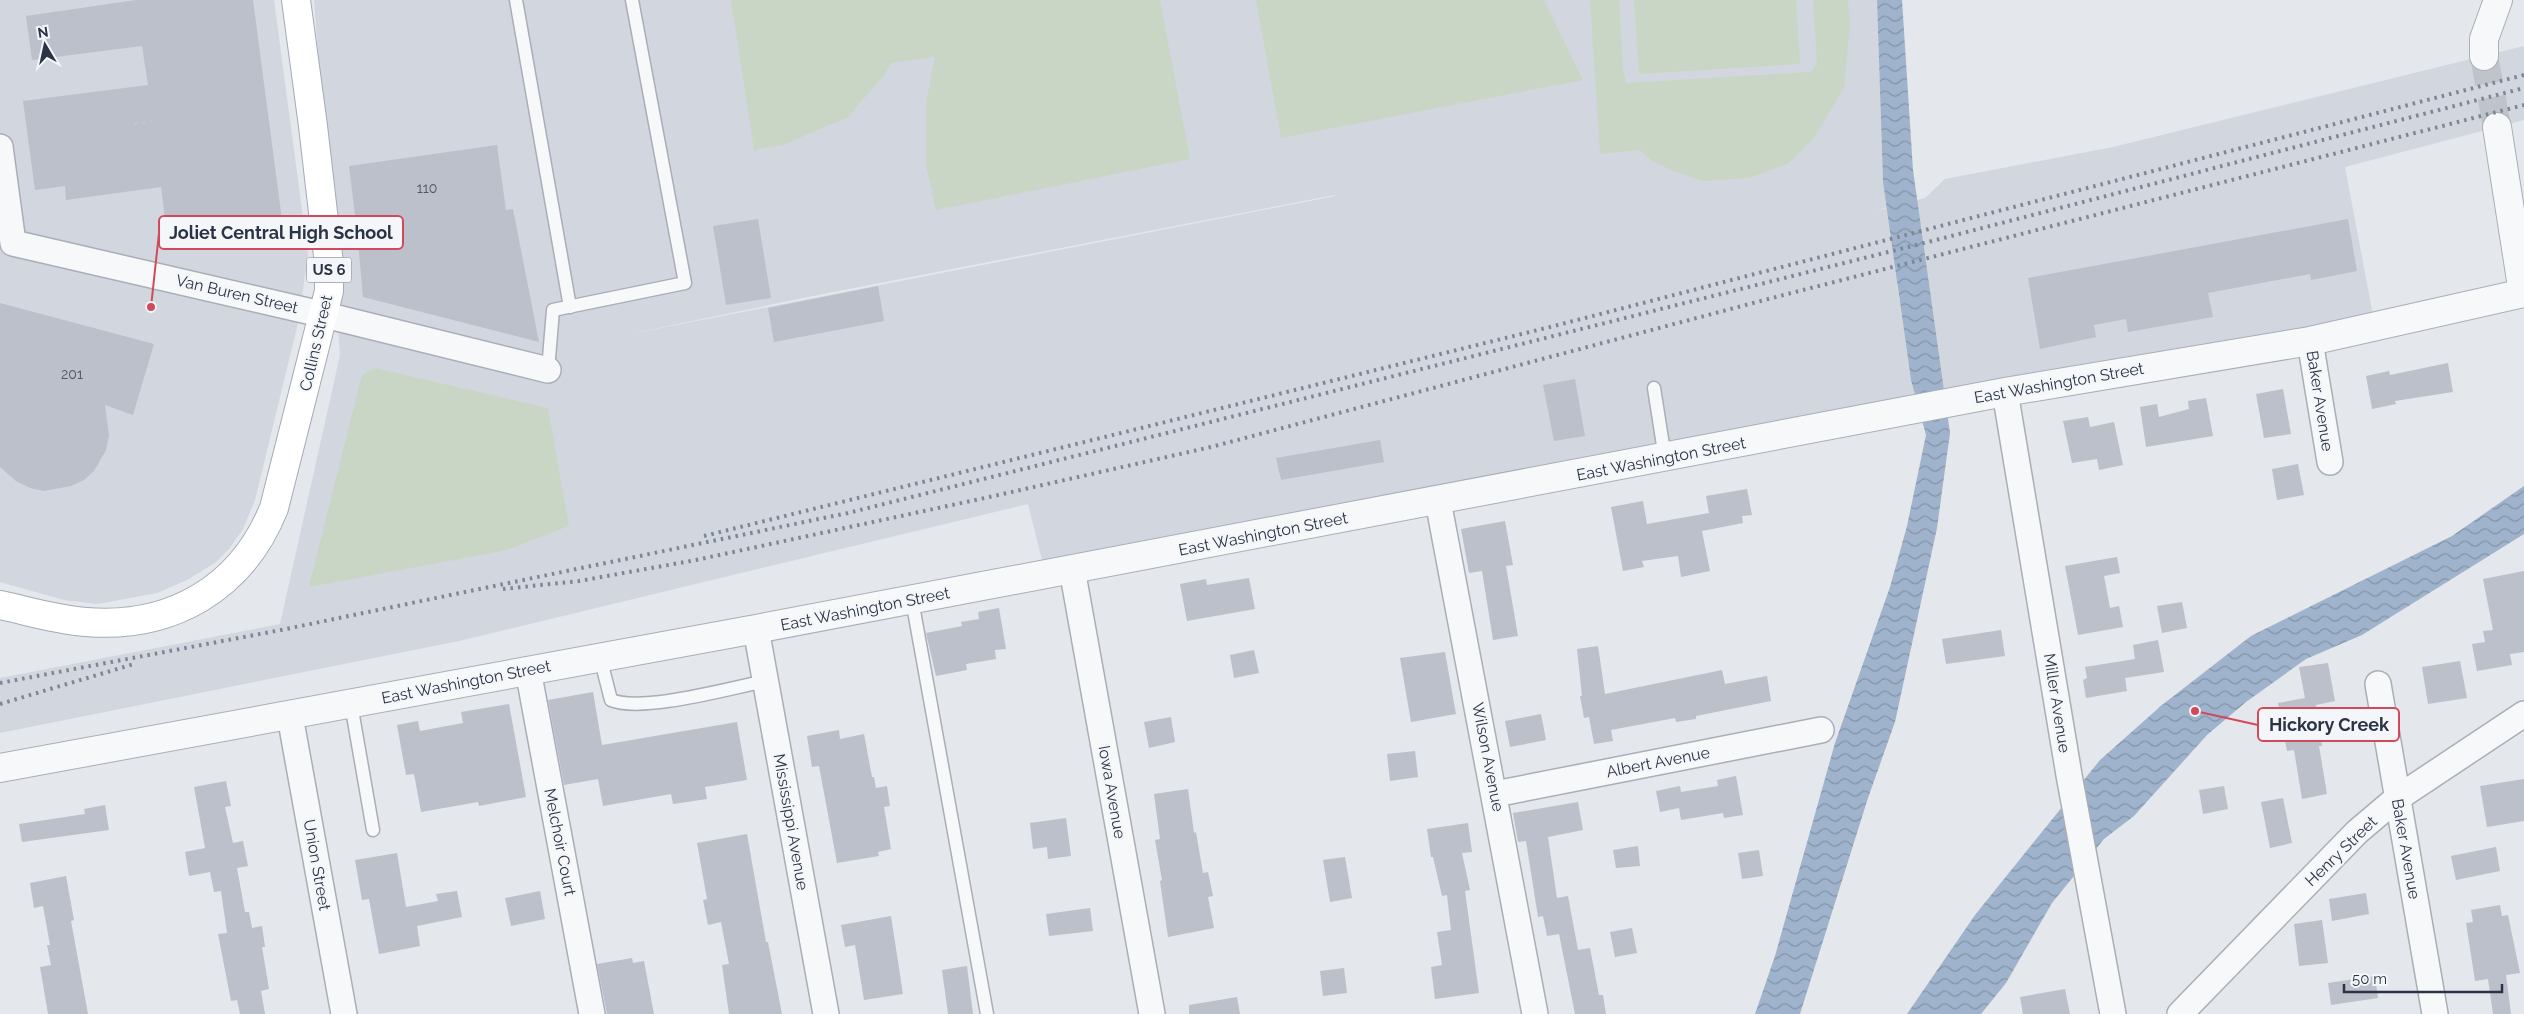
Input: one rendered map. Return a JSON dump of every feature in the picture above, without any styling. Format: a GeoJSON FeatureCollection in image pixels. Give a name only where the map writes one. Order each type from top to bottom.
{"type":"FeatureCollection","features":[{"type":"Feature","properties":{"kind":"main road","name":"Collins Street"},"geometry":{"type":"LineString","coordinates":[[0,605],[87,622],[117,622],[165,613],[184,606],[220,586],[246,560],[264,533],[274,508],[325,315],[329,291],[329,264],[296,0]]}},
{"type":"Feature","properties":{"kind":"street"},"geometry":{"type":"LineString","coordinates":[[2484,56],[2484,38],[2498,0]]}},
{"type":"Feature","properties":{"kind":"street"},"geometry":{"type":"LineString","coordinates":[[2497,127],[2524,293]]}},
{"type":"Feature","properties":{"kind":"street","name":"Van Buren Street"},"geometry":{"type":"LineString","coordinates":[[0,147],[12,243],[325,315],[548,370]]}},
{"type":"Feature","properties":{"kind":"street","name":"East Washington Street"},"geometry":{"type":"LineString","coordinates":[[0,768],[912,600],[1972,398],[2310,341],[2524,293]]}},
{"type":"Feature","properties":{"kind":"street","name":"Baker Avenue"},"geometry":{"type":"LineString","coordinates":[[2310,341],[2330,462]]}},
{"type":"Feature","properties":{"kind":"street","name":"Miller Avenue"},"geometry":{"type":"LineString","coordinates":[[2005,392],[2069,775],[2112,1014]]}},
{"type":"Feature","properties":{"kind":"street","name":"Wilson Avenue"},"geometry":{"type":"LineString","coordinates":[[1438,501],[1495,794],[1535,1014]]}},
{"type":"Feature","properties":{"kind":"street","name":"Iowa Avenue"},"geometry":{"type":"LineString","coordinates":[[1072,569],[1152,1014]]}},
{"type":"Feature","properties":{"kind":"street","name":"Mississippi Avenue"},"geometry":{"type":"LineString","coordinates":[[756,629],[826,1014]]}},
{"type":"Feature","properties":{"kind":"street","name":"Melchoir Court"},"geometry":{"type":"LineString","coordinates":[[528,670],[592,1014]]}},
{"type":"Feature","properties":{"kind":"street","name":"Baker Avenue"},"geometry":{"type":"LineString","coordinates":[[2378,684],[2396,799],[2435,1014]]}},
{"type":"Feature","properties":{"kind":"street","name":"Henry Street"},"geometry":{"type":"LineString","coordinates":[[2180,1014],[2357,832],[2396,799],[2524,714]]}},
{"type":"Feature","properties":{"kind":"street","name":"Union Street"},"geometry":{"type":"LineString","coordinates":[[290,716],[344,1014]]}},
{"type":"Feature","properties":{"kind":"street","name":"Albert Avenue"},"geometry":{"type":"LineString","coordinates":[[1495,794],[1821,730]]}},
{"type":"Feature","properties":{"kind":"lane"},"geometry":{"type":"LineString","coordinates":[[516,0],[570,307]]}},
{"type":"Feature","properties":{"kind":"lane"},"geometry":{"type":"LineString","coordinates":[[548,370],[553,310],[685,283],[632,0]]}},
{"type":"Feature","properties":{"kind":"lane"},"geometry":{"type":"LineString","coordinates":[[1654,388],[1665,458]]}},
{"type":"Feature","properties":{"kind":"lane"},"geometry":{"type":"LineString","coordinates":[[912,600],[987,1014]]}},
{"type":"Feature","properties":{"kind":"lane"},"geometry":{"type":"LineString","coordinates":[[600,657],[611,700],[618,703],[653,703],[766,681]]}},
{"type":"Feature","properties":{"kind":"lane"},"geometry":{"type":"LineString","coordinates":[[351,704],[373,830]]}},
{"type":"Feature","properties":{"kind":"path"},"geometry":{"type":"LineString","coordinates":[[134,124],[152,121]]}},
{"type":"Feature","properties":{"kind":"shaded area"},"geometry":{"type":"Polygon","coordinates":[[[0,0],[274,0],[308,255],[298,323],[255,500],[243,529],[229,549],[215,563],[187,580],[157,593],[98,604],[64,600],[0,582],[0,0]]]}},
{"type":"Feature","properties":{"kind":"shaded area"},"geometry":{"type":"Polygon","coordinates":[[[314,0],[1877,0],[1883,182],[1887,207],[1876,211],[1925,198],[1945,179],[2113,147],[2524,46],[2524,120],[2345,167],[2375,326],[1945,400],[1927,276],[1897,284],[1911,379],[1919,407],[1045,572],[1028,504],[459,641],[0,733],[0,678],[280,624],[340,355],[314,0]],[[1335,196],[808,297],[620,336],[1335,196]]]}},
{"type":"Feature","properties":{"kind":"green space"},"geometry":{"type":"Polygon","coordinates":[[[731,0],[1160,0],[1190,159],[936,210],[926,165],[926,103],[935,57],[890,63],[886,73],[848,117],[783,145],[754,150],[731,0]]]}},
{"type":"Feature","properties":{"kind":"green space"},"geometry":{"type":"Polygon","coordinates":[[[1256,0],[1544,0],[1583,80],[1281,138],[1256,0]]]}},
{"type":"Feature","properties":{"kind":"green space"},"geometry":{"type":"Polygon","coordinates":[[[1590,0],[1619,0],[1623,69],[1626,83],[1811,72],[1817,64],[1813,0],[1848,0],[1850,24],[1844,88],[1814,138],[1789,163],[1749,178],[1703,181],[1652,161],[1640,150],[1600,154],[1590,0]]]}},
{"type":"Feature","properties":{"kind":"green space"},"geometry":{"type":"Polygon","coordinates":[[[1634,0],[1796,0],[1800,64],[1639,74],[1634,0]]]}},
{"type":"Feature","properties":{"kind":"green space"},"geometry":{"type":"Polygon","coordinates":[[[375,368],[548,408],[569,526],[507,550],[309,587],[362,375],[375,368]]]}},
{"type":"Feature","properties":{"kind":"water"},"geometry":{"type":"Polygon","coordinates":[[[1877,0],[1902,0],[1913,170],[1950,433],[1937,528],[1895,722],[1868,798],[1800,1014],[1755,1014],[1775,956],[1835,743],[1890,587],[1907,526],[1926,435],[1911,380],[1883,182],[1877,0]]]}},
{"type":"Feature","properties":{"kind":"water"},"geometry":{"type":"Polygon","coordinates":[[[2524,486],[2524,534],[2362,635],[2306,659],[2246,702],[2207,735],[2134,816],[2104,839],[2052,903],[2006,983],[1981,1014],[1907,1014],[1975,915],[2100,760],[2162,705],[2251,636],[2452,536],[2524,486]]]}},
{"type":"Feature","properties":{"kind":"building"},"geometry":{"type":"Polygon","coordinates":[[[136,0],[253,0],[282,220],[167,235],[161,187],[66,200],[65,186],[35,190],[23,101],[148,85],[142,46],[32,60],[26,16],[136,0]]]}},
{"type":"Feature","properties":{"kind":"building"},"geometry":{"type":"Polygon","coordinates":[[[497,145],[506,210],[513,209],[539,342],[363,297],[349,166],[497,145]]]}},
{"type":"Feature","properties":{"kind":"building"},"geometry":{"type":"Polygon","coordinates":[[[758,219],[771,298],[726,305],[713,226],[758,219]]]}},
{"type":"Feature","properties":{"kind":"building"},"geometry":{"type":"Polygon","coordinates":[[[2348,219],[2357,271],[2311,280],[2310,274],[2208,293],[2213,317],[2128,332],[2126,319],[2094,325],[2096,337],[2040,349],[2028,278],[2348,219]]]}},
{"type":"Feature","properties":{"kind":"building"},"geometry":{"type":"Polygon","coordinates":[[[878,286],[884,321],[774,342],[768,308],[878,286]]]}},
{"type":"Feature","properties":{"kind":"building"},"geometry":{"type":"Polygon","coordinates":[[[0,303],[154,344],[133,415],[105,405],[109,435],[106,450],[94,471],[84,480],[71,486],[44,491],[30,488],[16,481],[0,467],[0,303]]]}},
{"type":"Feature","properties":{"kind":"building"},"geometry":{"type":"Polygon","coordinates":[[[2448,363],[2453,392],[2395,401],[2396,404],[2372,409],[2366,376],[2389,371],[2390,375],[2448,363]]]}},
{"type":"Feature","properties":{"kind":"building"},"geometry":{"type":"Polygon","coordinates":[[[1575,379],[1585,436],[1554,441],[1543,385],[1575,379]]]}},
{"type":"Feature","properties":{"kind":"building"},"geometry":{"type":"Polygon","coordinates":[[[2283,389],[2291,434],[2264,438],[2256,394],[2283,389]]]}},
{"type":"Feature","properties":{"kind":"building"},"geometry":{"type":"Polygon","coordinates":[[[2206,398],[2213,436],[2146,447],[2140,407],[2157,404],[2159,417],[2189,409],[2188,401],[2206,398]]]}},
{"type":"Feature","properties":{"kind":"building"},"geometry":{"type":"Polygon","coordinates":[[[2088,417],[2090,427],[2114,422],[2123,465],[2099,470],[2097,459],[2072,463],[2063,421],[2088,417]]]}},
{"type":"Feature","properties":{"kind":"building"},"geometry":{"type":"Polygon","coordinates":[[[1380,440],[1384,462],[1281,480],[1276,458],[1380,440]]]}},
{"type":"Feature","properties":{"kind":"building"},"geometry":{"type":"Polygon","coordinates":[[[2298,464],[2304,495],[2277,500],[2272,469],[2298,464]]]}},
{"type":"Feature","properties":{"kind":"building"},"geometry":{"type":"Polygon","coordinates":[[[1747,489],[1752,515],[1742,516],[1743,523],[1702,531],[1710,571],[1681,577],[1678,556],[1642,561],[1644,567],[1623,571],[1611,507],[1643,501],[1647,524],[1709,513],[1706,496],[1747,489]]]}},
{"type":"Feature","properties":{"kind":"building"},"geometry":{"type":"Polygon","coordinates":[[[1505,521],[1513,565],[1506,566],[1518,636],[1493,640],[1482,571],[1469,573],[1461,529],[1505,521]]]}},
{"type":"Feature","properties":{"kind":"building"},"geometry":{"type":"Polygon","coordinates":[[[2117,557],[2120,573],[2104,576],[2110,608],[2119,606],[2123,627],[2078,635],[2065,566],[2117,557]]]}},
{"type":"Feature","properties":{"kind":"building"},"geometry":{"type":"Polygon","coordinates":[[[2524,571],[2524,652],[2510,654],[2512,665],[2477,671],[2472,644],[2485,642],[2483,631],[2493,630],[2483,579],[2524,571]]]}},
{"type":"Feature","properties":{"kind":"building"},"geometry":{"type":"Polygon","coordinates":[[[1249,578],[1255,609],[1187,621],[1180,584],[1206,579],[1207,585],[1249,578]]]}},
{"type":"Feature","properties":{"kind":"building"},"geometry":{"type":"Polygon","coordinates":[[[2182,602],[2187,628],[2162,633],[2157,606],[2182,602]]]}},
{"type":"Feature","properties":{"kind":"building"},"geometry":{"type":"Polygon","coordinates":[[[999,608],[1006,649],[995,650],[996,659],[966,664],[967,670],[936,676],[926,633],[962,626],[961,622],[979,619],[978,612],[999,608]]]}},
{"type":"Feature","properties":{"kind":"building"},"geometry":{"type":"Polygon","coordinates":[[[2001,630],[2005,656],[1946,664],[1942,639],[2001,630]]]}},
{"type":"Feature","properties":{"kind":"building"},"geometry":{"type":"Polygon","coordinates":[[[2158,640],[2164,672],[2125,678],[2127,691],[2086,698],[2083,680],[2087,678],[2085,667],[2135,659],[2133,645],[2158,640]]]}},
{"type":"Feature","properties":{"kind":"building"},"geometry":{"type":"Polygon","coordinates":[[[1598,646],[1605,694],[1722,670],[1725,684],[1767,676],[1771,701],[1696,716],[1696,719],[1676,722],[1675,718],[1611,730],[1613,741],[1594,744],[1589,717],[1584,718],[1580,696],[1582,696],[1577,649],[1598,646]]]}},
{"type":"Feature","properties":{"kind":"building"},"geometry":{"type":"Polygon","coordinates":[[[1254,650],[1259,673],[1234,678],[1230,655],[1254,650]]]}},
{"type":"Feature","properties":{"kind":"building"},"geometry":{"type":"Polygon","coordinates":[[[1445,652],[1456,714],[1411,722],[1400,658],[1445,652]]]}},
{"type":"Feature","properties":{"kind":"building"},"geometry":{"type":"Polygon","coordinates":[[[2460,661],[2467,698],[2428,704],[2422,667],[2460,661]]]}},
{"type":"Feature","properties":{"kind":"building"},"geometry":{"type":"Polygon","coordinates":[[[2328,663],[2335,701],[2316,705],[2322,746],[2319,746],[2327,794],[2302,799],[2294,750],[2287,751],[2278,703],[2305,698],[2299,667],[2328,663]]]}},
{"type":"Feature","properties":{"kind":"building"},"geometry":{"type":"Polygon","coordinates":[[[593,692],[602,745],[737,722],[747,780],[705,787],[707,799],[673,804],[671,794],[603,806],[598,779],[564,785],[548,700],[593,692]]]}},
{"type":"Feature","properties":{"kind":"building"},"geometry":{"type":"Polygon","coordinates":[[[509,704],[526,797],[479,806],[478,802],[421,812],[414,774],[406,775],[397,725],[418,721],[420,731],[463,723],[461,712],[509,704]]]}},
{"type":"Feature","properties":{"kind":"building"},"geometry":{"type":"Polygon","coordinates":[[[1541,714],[1546,740],[1510,747],[1505,721],[1541,714]]]}},
{"type":"Feature","properties":{"kind":"building"},"geometry":{"type":"Polygon","coordinates":[[[1171,717],[1175,742],[1149,748],[1144,722],[1171,717]]]}},
{"type":"Feature","properties":{"kind":"building"},"geometry":{"type":"Polygon","coordinates":[[[839,730],[840,739],[864,734],[872,777],[874,777],[876,788],[887,786],[890,806],[884,807],[891,849],[878,852],[879,856],[837,863],[819,766],[812,767],[807,736],[839,730]]]}},
{"type":"Feature","properties":{"kind":"building"},"geometry":{"type":"Polygon","coordinates":[[[1415,751],[1418,777],[1390,781],[1387,754],[1415,751]]]}},
{"type":"Feature","properties":{"kind":"building"},"geometry":{"type":"Polygon","coordinates":[[[1736,776],[1743,815],[1724,818],[1723,813],[1681,820],[1679,808],[1660,812],[1656,791],[1680,786],[1681,792],[1718,786],[1717,780],[1736,776]]]}},
{"type":"Feature","properties":{"kind":"building"},"geometry":{"type":"Polygon","coordinates":[[[2524,779],[2524,821],[2487,827],[2480,786],[2524,779]]]}},
{"type":"Feature","properties":{"kind":"building"},"geometry":{"type":"Polygon","coordinates":[[[226,781],[231,806],[225,807],[233,843],[243,841],[248,866],[237,868],[245,912],[249,912],[252,928],[262,926],[265,947],[262,947],[269,989],[261,991],[265,1014],[240,1014],[237,1000],[231,1001],[218,934],[227,933],[221,891],[214,892],[210,872],[189,876],[185,852],[205,848],[194,787],[226,781]]]}},
{"type":"Feature","properties":{"kind":"building"},"geometry":{"type":"Polygon","coordinates":[[[2224,786],[2228,809],[2203,814],[2199,790],[2224,786]]]}},
{"type":"Feature","properties":{"kind":"building"},"geometry":{"type":"Polygon","coordinates":[[[1188,789],[1194,833],[1196,832],[1203,873],[1208,872],[1213,896],[1208,897],[1214,928],[1168,937],[1160,881],[1162,880],[1155,840],[1160,839],[1154,794],[1188,789]]]}},
{"type":"Feature","properties":{"kind":"building"},"geometry":{"type":"Polygon","coordinates":[[[2283,798],[2292,843],[2270,848],[2261,802],[2283,798]]]}},
{"type":"Feature","properties":{"kind":"building"},"geometry":{"type":"Polygon","coordinates":[[[1578,802],[1583,830],[1548,837],[1557,898],[1568,896],[1578,950],[1590,948],[1599,995],[1603,995],[1606,1014],[1575,1014],[1559,934],[1547,936],[1543,916],[1538,917],[1526,841],[1518,842],[1513,813],[1578,802]]]}},
{"type":"Feature","properties":{"kind":"building"},"geometry":{"type":"Polygon","coordinates":[[[105,805],[109,830],[22,842],[19,824],[85,814],[84,809],[105,805]]]}},
{"type":"Feature","properties":{"kind":"building"},"geometry":{"type":"Polygon","coordinates":[[[1066,818],[1071,856],[1048,859],[1047,847],[1033,849],[1030,823],[1066,818]]]}},
{"type":"Feature","properties":{"kind":"building"},"geometry":{"type":"Polygon","coordinates":[[[1468,823],[1472,852],[1462,853],[1470,890],[1465,891],[1479,993],[1435,999],[1431,967],[1442,965],[1437,932],[1451,930],[1447,895],[1442,896],[1433,857],[1431,857],[1427,829],[1468,823]]]}},
{"type":"Feature","properties":{"kind":"building"},"geometry":{"type":"Polygon","coordinates":[[[747,834],[766,942],[768,942],[782,1014],[729,1014],[722,965],[729,964],[721,922],[708,925],[703,900],[707,899],[697,843],[747,834]]]}},
{"type":"Feature","properties":{"kind":"building"},"geometry":{"type":"Polygon","coordinates":[[[1638,846],[1640,866],[1616,868],[1613,850],[1638,846]]]}},
{"type":"Feature","properties":{"kind":"building"},"geometry":{"type":"Polygon","coordinates":[[[2496,847],[2500,871],[2456,880],[2451,856],[2496,847]]]}},
{"type":"Feature","properties":{"kind":"building"},"geometry":{"type":"Polygon","coordinates":[[[1759,850],[1763,876],[1742,879],[1738,853],[1759,850]]]}},
{"type":"Feature","properties":{"kind":"building"},"geometry":{"type":"Polygon","coordinates":[[[397,853],[406,907],[438,901],[436,894],[457,891],[462,917],[417,926],[420,946],[379,954],[369,899],[362,900],[355,860],[397,853]]]}},
{"type":"Feature","properties":{"kind":"building"},"geometry":{"type":"Polygon","coordinates":[[[1345,857],[1352,898],[1330,902],[1323,860],[1345,857]]]}},
{"type":"Feature","properties":{"kind":"building"},"geometry":{"type":"Polygon","coordinates":[[[66,876],[74,920],[71,921],[88,1014],[48,1014],[40,967],[51,965],[47,945],[50,945],[43,906],[34,908],[30,883],[66,876]]]}},
{"type":"Feature","properties":{"kind":"building"},"geometry":{"type":"Polygon","coordinates":[[[540,891],[545,919],[511,926],[505,898],[540,891]]]}},
{"type":"Feature","properties":{"kind":"building"},"geometry":{"type":"Polygon","coordinates":[[[2366,893],[2369,914],[2332,921],[2329,899],[2366,893]]]}},
{"type":"Feature","properties":{"kind":"building"},"geometry":{"type":"Polygon","coordinates":[[[2500,905],[2502,916],[2508,915],[2520,973],[2506,975],[2511,1014],[2493,1014],[2488,979],[2475,981],[2466,923],[2473,922],[2471,910],[2500,905]]]}},
{"type":"Feature","properties":{"kind":"building"},"geometry":{"type":"Polygon","coordinates":[[[1090,908],[1093,931],[1049,936],[1046,914],[1090,908]]]}},
{"type":"Feature","properties":{"kind":"building"},"geometry":{"type":"Polygon","coordinates":[[[891,916],[903,994],[864,1000],[855,945],[845,947],[841,925],[891,916]]]}},
{"type":"Feature","properties":{"kind":"building"},"geometry":{"type":"Polygon","coordinates":[[[2322,920],[2328,963],[2299,966],[2294,924],[2322,920]]]}},
{"type":"Feature","properties":{"kind":"building"},"geometry":{"type":"Polygon","coordinates":[[[1632,928],[1637,953],[1615,957],[1610,932],[1632,928]]]}},
{"type":"Feature","properties":{"kind":"building"},"geometry":{"type":"Polygon","coordinates":[[[632,958],[633,963],[644,961],[654,1014],[607,1014],[597,964],[632,958]]]}},
{"type":"Feature","properties":{"kind":"building"},"geometry":{"type":"Polygon","coordinates":[[[967,966],[973,1014],[948,1014],[942,970],[967,966]]]}},
{"type":"Feature","properties":{"kind":"building"},"geometry":{"type":"Polygon","coordinates":[[[1344,968],[1347,993],[1323,996],[1320,971],[1344,968]]]}},
{"type":"Feature","properties":{"kind":"building"},"geometry":{"type":"Polygon","coordinates":[[[2375,976],[2378,998],[2331,1005],[2328,983],[2375,976]]]}},
{"type":"Feature","properties":{"kind":"building"},"geometry":{"type":"Polygon","coordinates":[[[2065,989],[2070,1014],[2023,1014],[2020,997],[2065,989]]]}},
{"type":"Feature","properties":{"kind":"building"},"geometry":{"type":"Polygon","coordinates":[[[1237,997],[1240,1014],[1189,1014],[1189,1005],[1237,997]]]}},
{"type":"Feature","properties":{"kind":"tunnel"},"geometry":{"type":"LineString","coordinates":[[2484,56],[2497,127]]}},
{"type":"Feature","properties":{"kind":"railway"},"geometry":{"type":"LineString","coordinates":[[704,536],[1554,326],[2524,75]]}},
{"type":"Feature","properties":{"kind":"railway"},"geometry":{"type":"LineString","coordinates":[[0,683],[281,630],[848,513],[1932,241],[2524,88]]}},
{"type":"Feature","properties":{"kind":"railway"},"geometry":{"type":"LineString","coordinates":[[503,589],[579,581],[696,560],[1211,447],[1772,298],[2524,105]]}},
{"type":"Feature","properties":{"kind":"railway"},"geometry":{"type":"LineString","coordinates":[[0,704],[134,664]]}},
{"type":"Feature","properties":{"kind":"place","name":"Joliet Central High School"},"geometry":{"type":"Point","coordinates":[151,307]}},
{"type":"Feature","properties":{"kind":"place","name":"Hickory Creek"},"geometry":{"type":"Point","coordinates":[2195,711]}}]}
